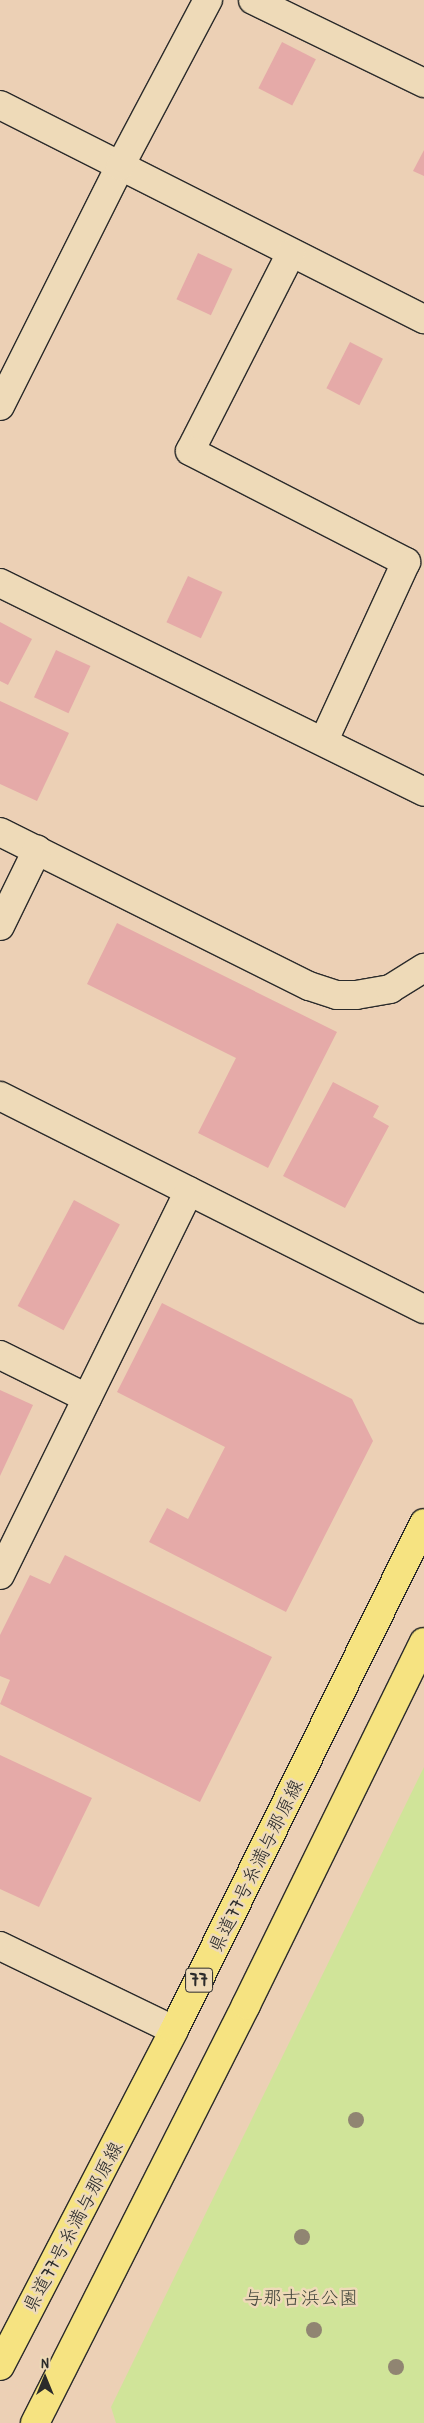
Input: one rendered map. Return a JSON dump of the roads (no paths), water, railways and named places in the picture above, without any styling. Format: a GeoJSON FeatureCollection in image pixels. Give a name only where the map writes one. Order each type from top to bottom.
{"type":"FeatureCollection","features":[{"type":"Feature","properties":{"kind":"main road","name":"県道77号糸満与那原線"},"geometry":{"type":"LineString","coordinates":[[0,2366],[174,2030],[424,1523]]}},
{"type":"Feature","properties":{"kind":"main road"},"geometry":{"type":"LineString","coordinates":[[35,2423],[242,2014],[424,1642]]}},
{"type":"Feature","properties":{"kind":"street"},"geometry":{"type":"LineString","coordinates":[[0,406],[10,360],[120,166],[208,0]]}},
{"type":"Feature","properties":{"kind":"street"},"geometry":{"type":"LineString","coordinates":[[253,0],[424,83]]}},
{"type":"Feature","properties":{"kind":"street"},"geometry":{"type":"LineString","coordinates":[[0,105],[424,319]]}},
{"type":"Feature","properties":{"kind":"street"},"geometry":{"type":"LineString","coordinates":[[291,253],[190,451],[406,562],[324,740]]}},
{"type":"Feature","properties":{"kind":"street"},"geometry":{"type":"LineString","coordinates":[[0,583],[324,740],[424,792]]}},
{"type":"Feature","properties":{"kind":"street"},"geometry":{"type":"LineString","coordinates":[[0,832],[309,986],[337,995],[356,995],[390,989],[424,968]]}},
{"type":"Feature","properties":{"kind":"street"},"geometry":{"type":"LineString","coordinates":[[0,926],[38,850]]}},
{"type":"Feature","properties":{"kind":"street"},"geometry":{"type":"LineString","coordinates":[[0,1096],[424,1309]]}},
{"type":"Feature","properties":{"kind":"street"},"geometry":{"type":"LineString","coordinates":[[0,1575],[189,1191]]}},
{"type":"Feature","properties":{"kind":"street"},"geometry":{"type":"LineString","coordinates":[[0,1355],[87,1398]]}},
{"type":"Feature","properties":{"kind":"street"},"geometry":{"type":"LineString","coordinates":[[0,1946],[174,2030]]}},
{"type":"Feature","properties":{"kind":"park label","name":"与那古浜公園"},"geometry":{"type":"Point","coordinates":[301,2298]}}]}
